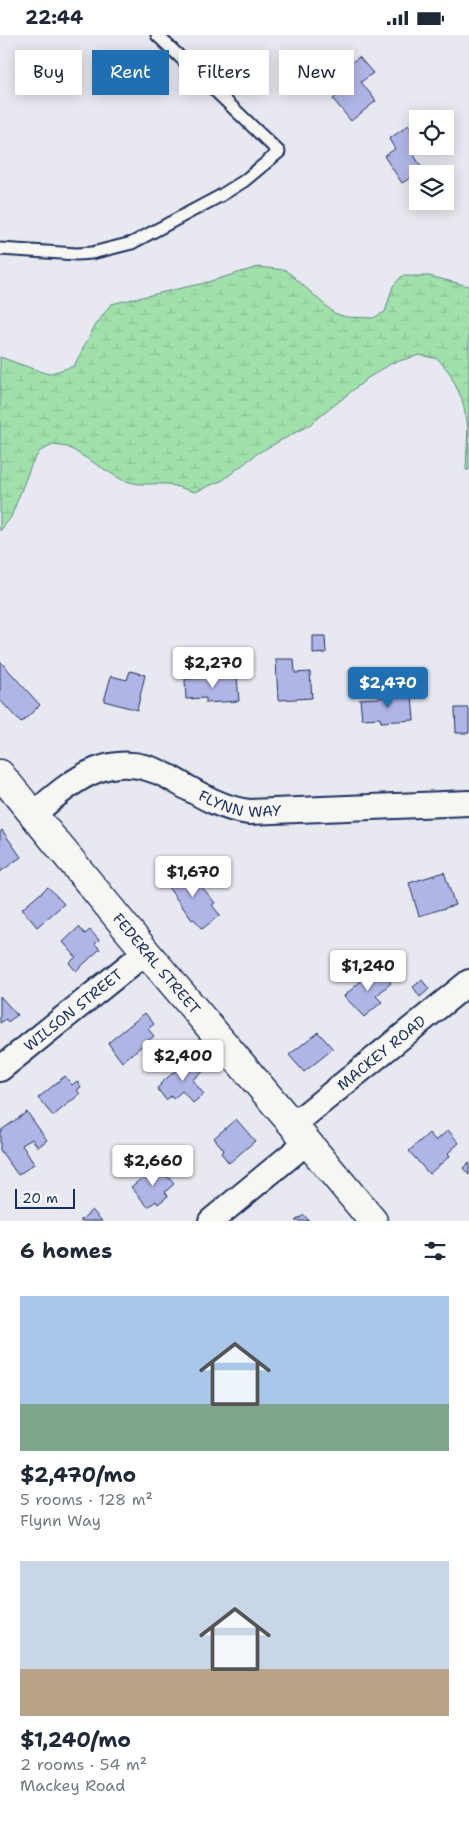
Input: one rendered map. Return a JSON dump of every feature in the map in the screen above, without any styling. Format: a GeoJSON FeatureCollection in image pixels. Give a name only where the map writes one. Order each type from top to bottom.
{"type":"FeatureCollection","features":[{"type":"Feature","properties":{"kind":"street","name":"FLYNN WAY"},"geometry":{"type":"LineString","coordinates":[[34,813],[69,783],[85,774],[100,768],[124,764],[155,770],[217,803],[249,812],[469,803]]}},
{"type":"Feature","properties":{"kind":"street","name":"FEDERAL STREET"},"geometry":{"type":"LineString","coordinates":[[1,779],[34,813],[146,952],[373,1221]]}},
{"type":"Feature","properties":{"kind":"street","name":"WILSON STREET"},"geometry":{"type":"LineString","coordinates":[[0,1069],[146,952]]}},
{"type":"Feature","properties":{"kind":"street","name":"MACKEY ROAD"},"geometry":{"type":"LineString","coordinates":[[211,1221],[300,1133],[469,982]]}},
{"type":"Feature","properties":{"kind":"lane"},"geometry":{"type":"LineString","coordinates":[[0,249],[77,254],[92,253],[132,243],[147,237],[220,196],[244,181],[279,153],[158,35]]}},
{"type":"Feature","properties":{"kind":"green space"},"geometry":{"type":"Polygon","coordinates":[[[258,267],[286,270],[334,313],[346,317],[373,318],[385,312],[393,286],[402,276],[429,276],[469,286],[469,470],[466,470],[468,427],[462,399],[449,372],[438,359],[420,355],[392,363],[368,378],[311,424],[258,453],[223,480],[195,492],[168,484],[138,484],[122,480],[68,447],[53,445],[40,451],[32,463],[11,517],[0,531],[0,357],[48,374],[74,366],[93,329],[111,304],[204,283],[258,267]]]}},
{"type":"Feature","properties":{"kind":"building"},"geometry":{"type":"Polygon","coordinates":[[[359,57],[373,73],[361,82],[376,101],[351,121],[333,99],[336,97],[334,95],[354,95],[354,61],[359,57]]]}},
{"type":"Feature","properties":{"kind":"building"},"geometry":{"type":"Polygon","coordinates":[[[409,125],[409,155],[414,155],[420,165],[409,165],[409,179],[402,183],[384,156],[395,149],[389,139],[409,125]]]}},
{"type":"Feature","properties":{"kind":"building"},"geometry":{"type":"Polygon","coordinates":[[[313,636],[325,636],[326,653],[313,654],[313,636]]]}},
{"type":"Feature","properties":{"kind":"building"},"geometry":{"type":"Polygon","coordinates":[[[276,659],[294,659],[295,673],[310,672],[312,698],[278,700],[276,659]]]}},
{"type":"Feature","properties":{"kind":"building"},"geometry":{"type":"Polygon","coordinates":[[[0,661],[40,705],[21,723],[0,700],[0,661]]]}},
{"type":"Feature","properties":{"kind":"building"},"geometry":{"type":"Polygon","coordinates":[[[130,671],[145,675],[137,710],[104,701],[111,676],[127,680],[130,671]]]}},
{"type":"Feature","properties":{"kind":"building"},"geometry":{"type":"Polygon","coordinates":[[[237,676],[239,701],[206,703],[206,698],[186,699],[185,679],[237,676]]]}},
{"type":"Feature","properties":{"kind":"building"},"geometry":{"type":"Polygon","coordinates":[[[412,696],[414,720],[381,722],[380,718],[362,719],[360,699],[412,696]]]}},
{"type":"Feature","properties":{"kind":"building"},"geometry":{"type":"Polygon","coordinates":[[[455,708],[469,708],[469,733],[456,733],[455,708]]]}},
{"type":"Feature","properties":{"kind":"building"},"geometry":{"type":"Polygon","coordinates":[[[2,830],[21,857],[0,872],[0,832],[2,830]]]}},
{"type":"Feature","properties":{"kind":"building"},"geometry":{"type":"Polygon","coordinates":[[[186,867],[215,903],[212,905],[220,915],[202,929],[194,919],[192,920],[165,883],[186,867]]]}},
{"type":"Feature","properties":{"kind":"building"},"geometry":{"type":"Polygon","coordinates":[[[444,872],[455,905],[419,916],[409,883],[444,872]]]}},
{"type":"Feature","properties":{"kind":"building"},"geometry":{"type":"Polygon","coordinates":[[[48,887],[64,904],[37,927],[22,909],[48,887]]]}},
{"type":"Feature","properties":{"kind":"building"},"geometry":{"type":"Polygon","coordinates":[[[79,927],[85,934],[90,930],[99,940],[95,944],[100,949],[76,971],[69,963],[76,957],[63,942],[79,927]]]}},
{"type":"Feature","properties":{"kind":"building"},"geometry":{"type":"Polygon","coordinates":[[[377,967],[391,983],[376,996],[382,1002],[364,1017],[344,996],[377,967]]]}},
{"type":"Feature","properties":{"kind":"building"},"geometry":{"type":"Polygon","coordinates":[[[422,980],[429,989],[420,997],[413,987],[422,980]]]}},
{"type":"Feature","properties":{"kind":"building"},"geometry":{"type":"Polygon","coordinates":[[[0,996],[17,1015],[8,1022],[6,1019],[0,1023],[0,996]]]}},
{"type":"Feature","properties":{"kind":"building"},"geometry":{"type":"Polygon","coordinates":[[[145,1013],[154,1024],[148,1029],[154,1036],[122,1062],[108,1043],[145,1013]]]}},
{"type":"Feature","properties":{"kind":"building"},"geometry":{"type":"Polygon","coordinates":[[[318,1032],[333,1049],[304,1072],[289,1055],[318,1032]]]}},
{"type":"Feature","properties":{"kind":"building"},"geometry":{"type":"Polygon","coordinates":[[[193,1056],[205,1070],[192,1080],[204,1094],[193,1103],[182,1091],[173,1099],[171,1096],[166,1100],[157,1088],[193,1056]]]}},
{"type":"Feature","properties":{"kind":"building"},"geometry":{"type":"Polygon","coordinates":[[[65,1076],[72,1085],[77,1081],[81,1087],[77,1090],[80,1094],[53,1116],[38,1098],[65,1076]]]}},
{"type":"Feature","properties":{"kind":"building"},"geometry":{"type":"Polygon","coordinates":[[[27,1112],[47,1140],[38,1147],[32,1139],[22,1145],[34,1164],[18,1175],[0,1150],[0,1131],[27,1112]]]}},
{"type":"Feature","properties":{"kind":"building"},"geometry":{"type":"Polygon","coordinates":[[[236,1119],[255,1141],[229,1163],[221,1153],[224,1150],[214,1138],[236,1119]]]}},
{"type":"Feature","properties":{"kind":"building"},"geometry":{"type":"Polygon","coordinates":[[[448,1130],[459,1143],[448,1153],[450,1156],[429,1174],[409,1151],[429,1133],[436,1141],[448,1130]]]}},
{"type":"Feature","properties":{"kind":"building"},"geometry":{"type":"Polygon","coordinates":[[[469,1162],[469,1175],[463,1168],[469,1162]]]}},
{"type":"Feature","properties":{"kind":"building"},"geometry":{"type":"Polygon","coordinates":[[[158,1165],[174,1184],[165,1192],[168,1196],[158,1204],[156,1201],[148,1207],[131,1187],[158,1165]]]}},
{"type":"Feature","properties":{"kind":"building"},"geometry":{"type":"Polygon","coordinates":[[[92,1210],[102,1221],[80,1221],[92,1210]]]}},
{"type":"Feature","properties":{"kind":"building"},"geometry":{"type":"Polygon","coordinates":[[[304,1215],[309,1221],[295,1221],[304,1215]]]}}]}
